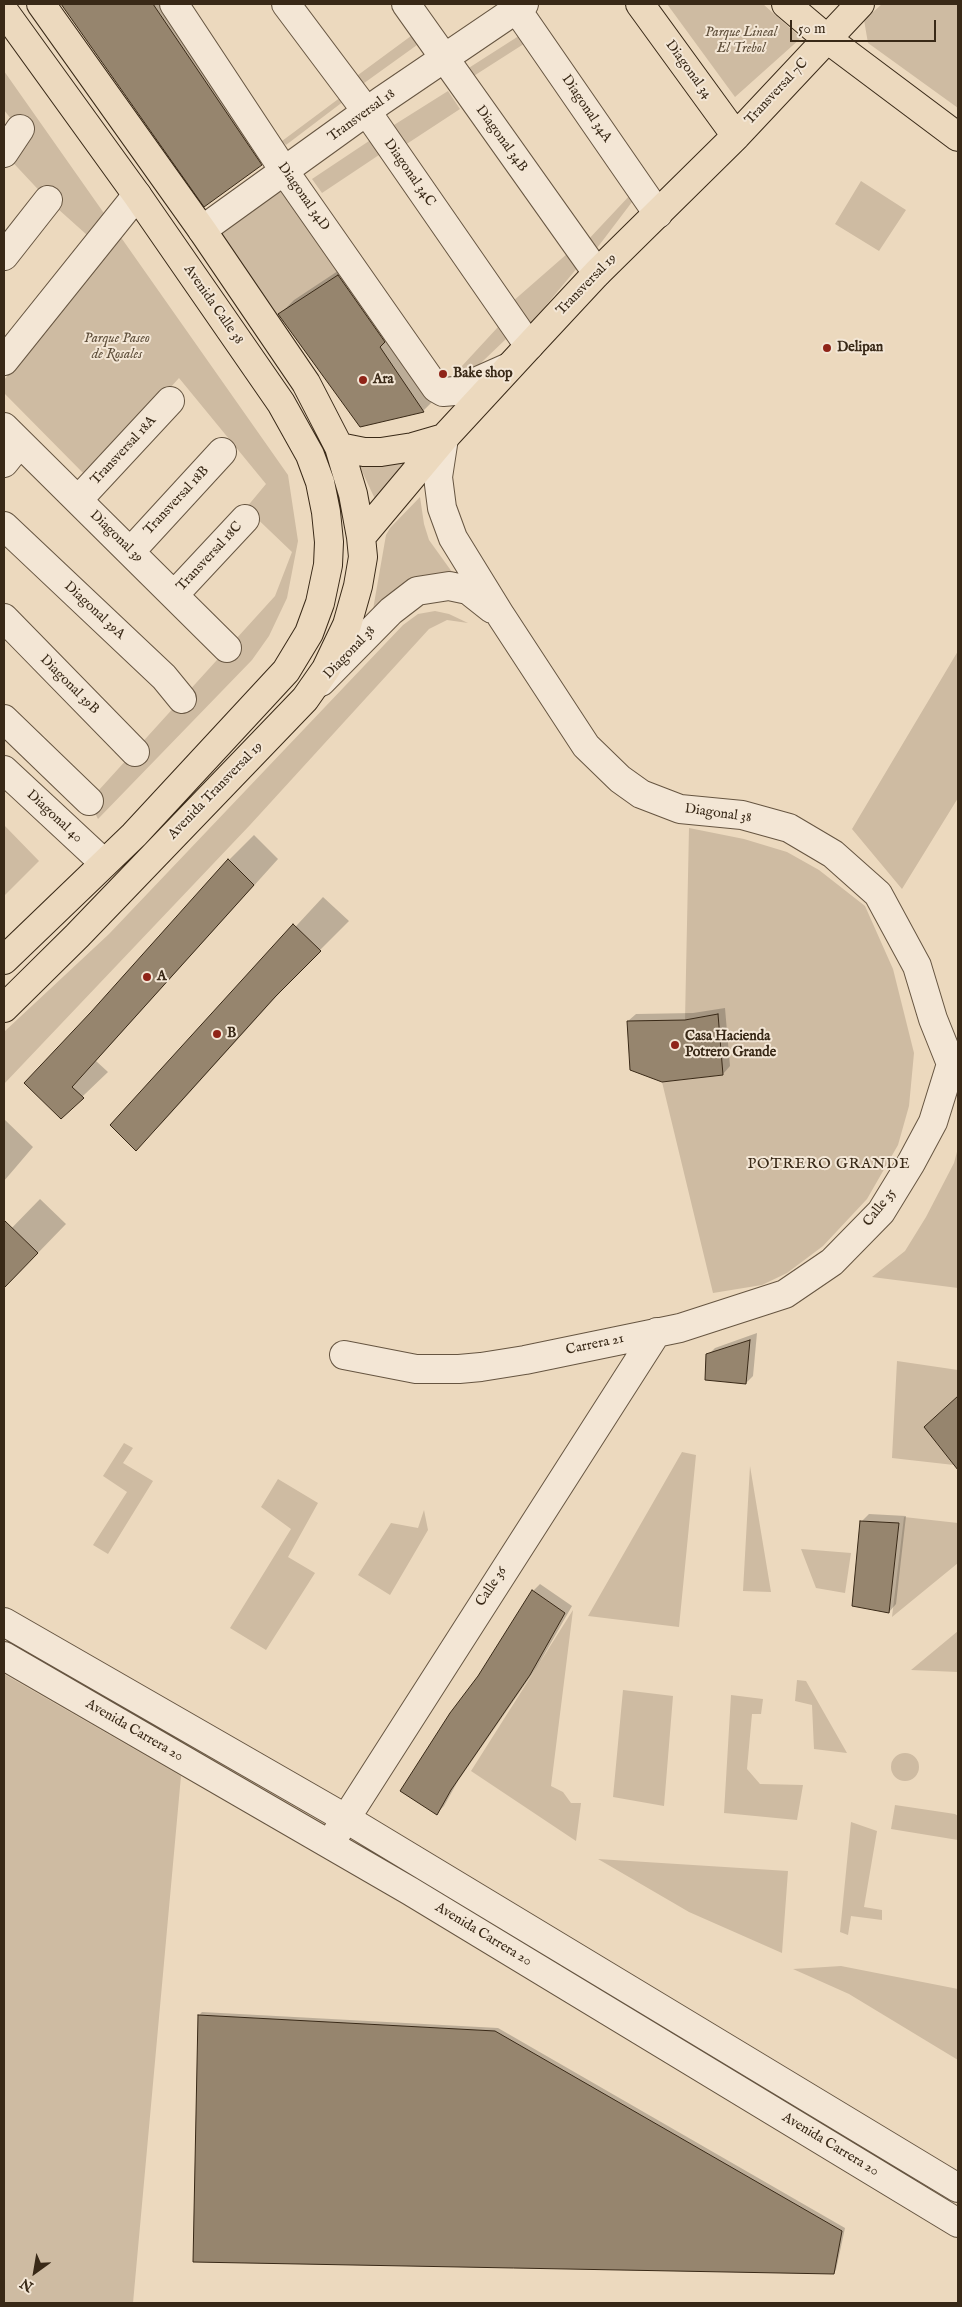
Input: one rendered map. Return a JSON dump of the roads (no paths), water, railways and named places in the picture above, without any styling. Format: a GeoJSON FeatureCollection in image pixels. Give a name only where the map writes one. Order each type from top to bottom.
{"type":"FeatureCollection","features":[{"type":"Feature","properties":{"kind":"main road"},"geometry":{"type":"LineString","coordinates":[[41,4],[202,230],[306,383],[339,447],[353,494],[361,537]]}},
{"type":"Feature","properties":{"kind":"main road","name":"Diagonal 34"},"geometry":{"type":"LineString","coordinates":[[640,4],[736,136]]}},
{"type":"Feature","properties":{"kind":"main road"},"geometry":{"type":"LineString","coordinates":[[786,4],[826,38],[958,137]]}},
{"type":"Feature","properties":{"kind":"main road","name":"Transversal 7C"},"geometry":{"type":"LineString","coordinates":[[736,136],[826,38],[860,4]]}},
{"type":"Feature","properties":{"kind":"main road","name":"Avenida Calle 38"},"geometry":{"type":"LineString","coordinates":[[4,10],[281,403],[310,455],[320,482],[326,512],[329,542],[326,581],[309,633],[286,671],[134,835],[104,863]]}},
{"type":"Feature","properties":{"kind":"main road","name":"Transversal 19"},"geometry":{"type":"LineString","coordinates":[[361,537],[444,438],[508,367],[598,273],[736,136]]}},
{"type":"Feature","properties":{"kind":"main road"},"geometry":{"type":"LineString","coordinates":[[339,447],[364,452],[381,452],[413,447],[444,438]]}},
{"type":"Feature","properties":{"kind":"main road","name":"Avenida Transversal 19"},"geometry":{"type":"LineString","coordinates":[[4,1008],[77,936],[305,699],[326,669],[347,625],[358,586],[362,557],[361,537]]}},
{"type":"Feature","properties":{"kind":"main road"},"geometry":{"type":"LineString","coordinates":[[4,960],[104,863]]}},
{"type":"Feature","properties":{"kind":"street","name":"Diagonal 34D"},"geometry":{"type":"LineString","coordinates":[[174,4],[285,172],[436,388],[443,392],[455,391],[508,367]]}},
{"type":"Feature","properties":{"kind":"street","name":"Diagonal 34C"},"geometry":{"type":"LineString","coordinates":[[286,4],[367,112],[528,346]]}},
{"type":"Feature","properties":{"kind":"street","name":"Diagonal 34B"},"geometry":{"type":"LineString","coordinates":[[406,4],[598,273]]}},
{"type":"Feature","properties":{"kind":"street","name":"Transversal 18"},"geometry":{"type":"LineString","coordinates":[[202,230],[518,5]]}},
{"type":"Feature","properties":{"kind":"street","name":"Diagonal 34A"},"geometry":{"type":"LineString","coordinates":[[518,5],[658,214]]}},
{"type":"Feature","properties":{"kind":"street"},"geometry":{"type":"LineString","coordinates":[[4,153],[20,130]]}},
{"type":"Feature","properties":{"kind":"street"},"geometry":{"type":"LineString","coordinates":[[4,361],[136,195]]}},
{"type":"Feature","properties":{"kind":"street"},"geometry":{"type":"LineString","coordinates":[[4,256],[48,200]]}},
{"type":"Feature","properties":{"kind":"street","name":"Transversal 18A"},"geometry":{"type":"LineString","coordinates":[[78,500],[170,402]]}},
{"type":"Feature","properties":{"kind":"street","name":"Diagonal 38"},"geometry":{"type":"LineString","coordinates":[[444,438],[438,477],[442,508],[454,538],[501,616],[586,746],[620,779],[641,794],[680,809],[742,816],[788,828],[833,854],[878,894],[917,966],[933,1019],[954,1064]]}},
{"type":"Feature","properties":{"kind":"street","name":"Diagonal 39"},"geometry":{"type":"LineString","coordinates":[[9,444],[78,500],[227,648]]}},
{"type":"Feature","properties":{"kind":"street","name":"Transversal 18B"},"geometry":{"type":"LineString","coordinates":[[130,551],[222,452]]}},
{"type":"Feature","properties":{"kind":"street","name":"Transversal 18C"},"geometry":{"type":"LineString","coordinates":[[174,595],[246,518]]}},
{"type":"Feature","properties":{"kind":"street","name":"Diagonal 39A"},"geometry":{"type":"LineString","coordinates":[[4,526],[164,677],[182,699]]}},
{"type":"Feature","properties":{"kind":"street","name":"Diagonal 38"},"geometry":{"type":"LineString","coordinates":[[305,699],[391,611],[417,591],[448,586],[468,590],[501,616]]}},
{"type":"Feature","properties":{"kind":"street","name":"Diagonal 39B"},"geometry":{"type":"LineString","coordinates":[[4,618],[135,752]]}},
{"type":"Feature","properties":{"kind":"street"},"geometry":{"type":"LineString","coordinates":[[4,718],[89,801]]}},
{"type":"Feature","properties":{"kind":"street","name":"Diagonal 40"},"geometry":{"type":"LineString","coordinates":[[4,770],[104,863]]}},
{"type":"Feature","properties":{"kind":"street","name":"Calle 35"},"geometry":{"type":"LineString","coordinates":[[832,1262],[881,1212],[912,1163],[933,1122],[954,1064]]}},
{"type":"Feature","properties":{"kind":"street","name":"Carrera 21"},"geometry":{"type":"LineString","coordinates":[[344,1356],[416,1369],[459,1370],[525,1360],[680,1328],[785,1294],[832,1262]]}},
{"type":"Feature","properties":{"kind":"street","name":"Calle 36"},"geometry":{"type":"LineString","coordinates":[[329,1844],[657,1332]]}},
{"type":"Feature","properties":{"kind":"street","name":"Avenida Carrera 20"},"geometry":{"type":"LineString","coordinates":[[4,1622],[345,1818],[958,2188]]}},
{"type":"Feature","properties":{"kind":"street","name":"Avenida Carrera 20"},"geometry":{"type":"LineString","coordinates":[[4,1656],[427,1901],[958,2222]]}},
{"type":"Feature","properties":{"kind":"place","name":"Delipan"},"geometry":{"type":"Point","coordinates":[827,348]}},
{"type":"Feature","properties":{"kind":"place","name":"Bake shop"},"geometry":{"type":"Point","coordinates":[443,374]}},
{"type":"Feature","properties":{"kind":"place","name":"Ara"},"geometry":{"type":"Point","coordinates":[363,380]}},
{"type":"Feature","properties":{"kind":"place","name":"A"},"geometry":{"type":"Point","coordinates":[147,977]}},
{"type":"Feature","properties":{"kind":"place","name":"B"},"geometry":{"type":"Point","coordinates":[217,1034]}},
{"type":"Feature","properties":{"kind":"place","name":"Casa Hacienda Potrero Grande"},"geometry":{"type":"Point","coordinates":[675,1045]}},
{"type":"Feature","properties":{"kind":"district","name":"POTRERO GRANDE"},"geometry":{"type":"Point","coordinates":[829,1165]}},
{"type":"Feature","properties":{"kind":"park label","name":"Parque Lineal El Trebol"},"geometry":{"type":"Point","coordinates":[741,42]}},
{"type":"Feature","properties":{"kind":"park label","name":"Parque Paseo de Rosales"},"geometry":{"type":"Point","coordinates":[117,348]}}]}
